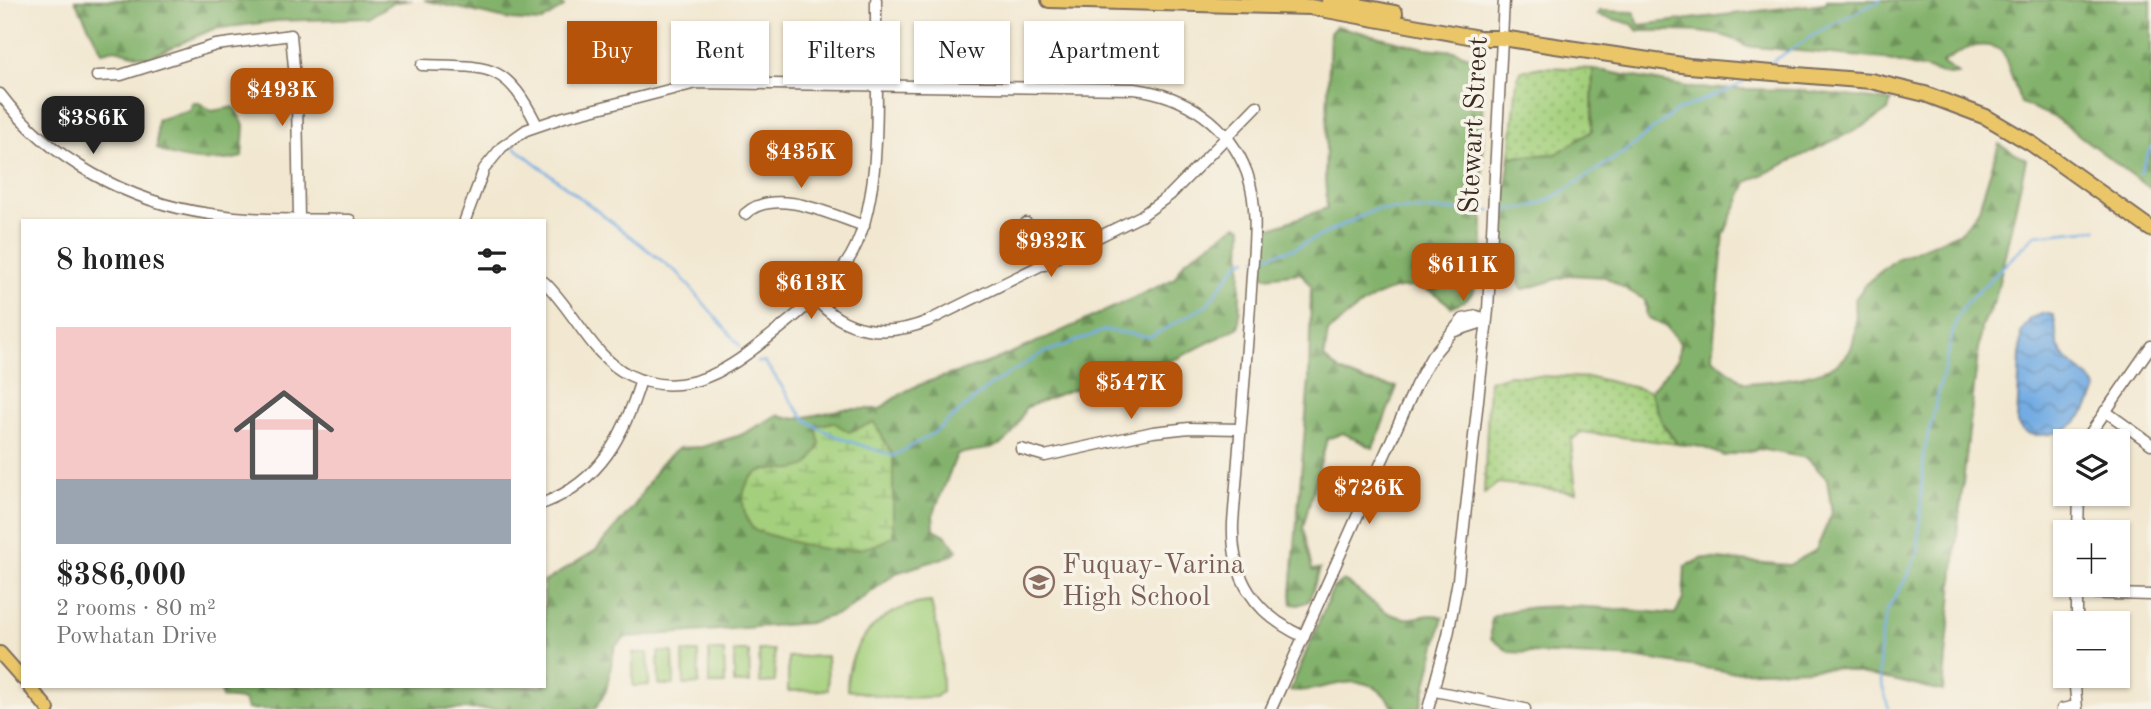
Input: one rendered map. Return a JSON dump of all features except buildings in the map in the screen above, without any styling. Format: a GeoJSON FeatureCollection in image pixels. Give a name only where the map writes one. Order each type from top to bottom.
{"type":"FeatureCollection","features":[{"type":"Feature","properties":{"kind":"highway"},"geometry":{"type":"LineString","coordinates":[[1049,0],[1283,4],[1479,38],[1502,38],[1689,66],[1871,81],[1925,94],[1986,117],[2032,144],[2151,229]]}},
{"type":"Feature","properties":{"kind":"highway"},"geometry":{"type":"LineString","coordinates":[[1329,0],[1480,30],[1502,38]]}},
{"type":"Feature","properties":{"kind":"main road"},"geometry":{"type":"LineString","coordinates":[[3,661],[21,677]]}},
{"type":"Feature","properties":{"kind":"main road"},"geometry":{"type":"LineString","coordinates":[[31,688],[48,709]]}},
{"type":"Feature","properties":{"kind":"street"},"geometry":{"type":"LineString","coordinates":[[876,0],[876,21]]}},
{"type":"Feature","properties":{"kind":"street","name":"Stewart Street"},"geometry":{"type":"LineString","coordinates":[[1428,709],[1435,691],[1458,580],[1486,321],[1504,0]]}},
{"type":"Feature","properties":{"kind":"street"},"geometry":{"type":"LineString","coordinates":[[0,94],[39,135],[104,180],[142,197],[188,216],[299,219],[297,111],[291,35],[216,45],[121,75],[97,76]]}},
{"type":"Feature","properties":{"kind":"street"},"geometry":{"type":"LineString","coordinates":[[422,65],[482,68],[499,74],[521,93],[537,125]]}},
{"type":"Feature","properties":{"kind":"street"},"geometry":{"type":"LineString","coordinates":[[465,219],[484,169],[502,147],[537,125],[696,83],[783,83]]}},
{"type":"Feature","properties":{"kind":"street"},"geometry":{"type":"LineString","coordinates":[[546,284],[607,359],[641,380],[674,385],[718,374],[815,298],[845,264],[864,226],[874,172],[875,84],[1153,91],[1169,95],[1196,109],[1226,138],[1246,172],[1254,213],[1233,534],[1237,569],[1257,606],[1270,618],[1304,637]]}},
{"type":"Feature","properties":{"kind":"street"},"geometry":{"type":"LineString","coordinates":[[815,298],[837,318],[856,327],[874,331],[901,330],[928,321],[1124,226],[1156,206],[1257,106]]}},
{"type":"Feature","properties":{"kind":"street"},"geometry":{"type":"LineString","coordinates":[[746,214],[760,204],[778,203],[822,211],[864,226]]}},
{"type":"Feature","properties":{"kind":"street"},"geometry":{"type":"LineString","coordinates":[[1026,223],[1044,265]]}},
{"type":"Feature","properties":{"kind":"street"},"geometry":{"type":"LineString","coordinates":[[1271,709],[1416,385],[1432,356],[1452,332],[1486,321]]}},
{"type":"Feature","properties":{"kind":"street"},"geometry":{"type":"LineString","coordinates":[[2093,429],[2151,346]]}},
{"type":"Feature","properties":{"kind":"street"},"geometry":{"type":"LineString","coordinates":[[546,502],[570,492],[604,463],[623,430],[641,380]]}},
{"type":"Feature","properties":{"kind":"street"},"geometry":{"type":"LineString","coordinates":[[2105,411],[2151,444]]}},
{"type":"Feature","properties":{"kind":"street"},"geometry":{"type":"LineString","coordinates":[[1021,449],[1045,456],[1153,432],[1189,428],[1240,429]]}},
{"type":"Feature","properties":{"kind":"street"},"geometry":{"type":"LineString","coordinates":[[2130,593],[2151,595]]}},
{"type":"Feature","properties":{"kind":"street"},"geometry":{"type":"LineString","coordinates":[[2062,709],[2077,707],[2075,688]]}},
{"type":"Feature","properties":{"kind":"street"},"geometry":{"type":"LineString","coordinates":[[1435,691],[1525,709]]}},
{"type":"Feature","properties":{"kind":"green space"},"geometry":{"type":"Polygon","coordinates":[[[75,0],[412,0],[394,2],[369,18],[276,21],[213,29],[148,58],[115,49],[102,52],[75,0]]]}},
{"type":"Feature","properties":{"kind":"green space"},"geometry":{"type":"Polygon","coordinates":[[[424,0],[559,0],[564,7],[540,22],[510,20],[424,0]]]}},
{"type":"Feature","properties":{"kind":"green space"},"geometry":{"type":"Polygon","coordinates":[[[1827,0],[2151,0],[2151,189],[2056,118],[2021,103],[2002,50],[1993,47],[1971,47],[1942,63],[1958,74],[1949,75],[1884,59],[1745,46],[1736,40],[1710,33],[1638,31],[1632,24],[1597,15],[1599,11],[1634,12],[1639,25],[1826,3],[1827,0]]]}},
{"type":"Feature","properties":{"kind":"green space"},"geometry":{"type":"Polygon","coordinates":[[[1336,26],[1424,48],[1456,51],[1473,58],[1482,73],[1483,266],[1473,292],[1465,300],[1451,307],[1435,294],[1419,288],[1402,288],[1371,299],[1328,332],[1324,358],[1332,365],[1358,378],[1397,387],[1373,448],[1343,433],[1327,439],[1303,527],[1312,570],[1320,569],[1309,601],[1298,605],[1292,604],[1291,593],[1309,380],[1311,285],[1301,273],[1265,277],[1260,271],[1265,230],[1327,208],[1325,175],[1330,33],[1336,26]]]}},
{"type":"Feature","properties":{"kind":"green space"},"geometry":{"type":"Polygon","coordinates":[[[1542,67],[1593,69],[1592,131],[1557,154],[1510,157],[1517,81],[1521,71],[1542,67]]]}},
{"type":"Feature","properties":{"kind":"green space"},"geometry":{"type":"Polygon","coordinates":[[[1593,69],[1693,88],[1796,90],[1891,101],[1888,110],[1864,126],[1747,182],[1724,234],[1712,358],[1745,383],[1804,376],[1833,366],[1844,358],[1851,348],[1854,336],[1855,299],[1868,282],[1896,259],[1961,232],[1978,211],[1999,144],[2026,160],[1995,300],[1981,328],[1958,526],[1943,691],[1836,668],[1731,672],[1640,658],[1509,652],[1491,638],[1491,618],[1508,611],[1530,608],[1607,608],[1675,614],[1683,599],[1685,566],[1704,558],[1789,565],[1816,550],[1832,513],[1827,479],[1807,458],[1759,449],[1724,456],[1702,447],[1678,444],[1664,427],[1650,391],[1677,360],[1680,343],[1666,326],[1647,317],[1645,300],[1605,277],[1570,275],[1522,290],[1506,256],[1503,236],[1510,157],[1556,154],[1592,131],[1593,69]]]}},
{"type":"Feature","properties":{"kind":"green space"},"geometry":{"type":"Polygon","coordinates":[[[192,103],[199,103],[212,111],[234,107],[244,125],[242,157],[222,160],[187,159],[157,148],[157,120],[191,110],[192,103]]]}},
{"type":"Feature","properties":{"kind":"green space"},"geometry":{"type":"Polygon","coordinates":[[[1236,225],[1242,227],[1239,327],[1178,358],[1065,392],[1025,408],[1013,432],[1000,444],[957,454],[933,515],[934,529],[945,535],[957,550],[953,555],[896,573],[844,612],[809,623],[627,637],[615,646],[606,691],[595,709],[247,709],[244,700],[222,698],[220,688],[546,688],[546,581],[596,550],[634,506],[660,464],[679,448],[702,447],[741,435],[778,415],[796,419],[844,409],[880,409],[907,390],[1015,351],[1174,279],[1185,261],[1236,225]]]}},
{"type":"Feature","properties":{"kind":"green space"},"geometry":{"type":"Polygon","coordinates":[[[1509,375],[1595,378],[1650,391],[1664,427],[1678,444],[1581,432],[1571,441],[1576,492],[1498,483],[1484,494],[1489,381],[1509,375]]]}},
{"type":"Feature","properties":{"kind":"green space"},"geometry":{"type":"Polygon","coordinates":[[[833,422],[849,432],[874,422],[893,456],[893,536],[859,549],[842,550],[808,546],[756,531],[746,517],[744,508],[743,499],[748,482],[761,471],[796,469],[809,464],[820,445],[816,426],[833,422]]]}},
{"type":"Feature","properties":{"kind":"green space"},"geometry":{"type":"Polygon","coordinates":[[[1343,581],[1395,616],[1443,617],[1420,709],[1394,709],[1383,694],[1372,686],[1359,683],[1290,691],[1333,588],[1343,581]]]}},
{"type":"Feature","properties":{"kind":"green space"},"geometry":{"type":"Polygon","coordinates":[[[931,602],[941,646],[942,691],[936,697],[892,698],[847,690],[853,656],[871,629],[898,610],[931,602]]]}},
{"type":"Feature","properties":{"kind":"green space"},"geometry":{"type":"Polygon","coordinates":[[[759,650],[774,650],[775,682],[760,683],[759,650]]]}},
{"type":"Feature","properties":{"kind":"green space"},"geometry":{"type":"Polygon","coordinates":[[[709,651],[724,651],[725,684],[709,684],[709,651]]]}},
{"type":"Feature","properties":{"kind":"green space"},"geometry":{"type":"Polygon","coordinates":[[[734,651],[749,651],[750,683],[734,683],[734,651]]]}},
{"type":"Feature","properties":{"kind":"green space"},"geometry":{"type":"Polygon","coordinates":[[[658,652],[673,652],[674,685],[659,685],[658,652]]]}},
{"type":"Feature","properties":{"kind":"green space"},"geometry":{"type":"Polygon","coordinates":[[[683,652],[698,652],[699,684],[684,685],[683,652]]]}},
{"type":"Feature","properties":{"kind":"green space"},"geometry":{"type":"Polygon","coordinates":[[[633,653],[648,653],[649,685],[633,686],[633,653]]]}},
{"type":"Feature","properties":{"kind":"green space"},"geometry":{"type":"Polygon","coordinates":[[[827,656],[828,690],[788,691],[788,657],[827,656]]]}},
{"type":"Feature","properties":{"kind":"water"},"geometry":{"type":"Polygon","coordinates":[[[2044,313],[2053,315],[2058,344],[2063,354],[2097,389],[2088,408],[2076,422],[2067,429],[2053,429],[2051,434],[2029,434],[2017,423],[2021,332],[2031,318],[2044,313]]]}},
{"type":"Feature","properties":{"kind":"waterway"},"geometry":{"type":"LineString","coordinates":[[1764,67],[1825,28],[1881,0]]}},
{"type":"Feature","properties":{"kind":"waterway"},"geometry":{"type":"LineString","coordinates":[[1497,211],[1531,207],[1553,198],[1627,150],[1676,111],[1735,87],[1751,77]]}},
{"type":"Feature","properties":{"kind":"waterway"},"geometry":{"type":"LineString","coordinates":[[513,146],[679,274],[740,346]]}},
{"type":"Feature","properties":{"kind":"waterway"},"geometry":{"type":"LineString","coordinates":[[2140,173],[2151,147]]}},
{"type":"Feature","properties":{"kind":"waterway"},"geometry":{"type":"LineString","coordinates":[[1256,259],[1293,249],[1376,209],[1491,211]]}},
{"type":"Feature","properties":{"kind":"waterway"},"geometry":{"type":"LineString","coordinates":[[1889,709],[1879,674],[1880,642],[1887,610],[1907,577],[1918,551],[1924,452],[1956,320],[1965,304],[2035,235],[2097,229]]}},
{"type":"Feature","properties":{"kind":"waterway"},"geometry":{"type":"LineString","coordinates":[[757,362],[764,362],[795,407],[815,426],[893,456],[934,433],[992,384],[1043,353],[1106,330],[1150,337],[1206,306],[1238,263],[1247,259]]}},
{"type":"Feature","properties":{"kind":"place","name":"Fuquay-Varina High School"},"geometry":{"type":"Point","coordinates":[1039,582]}}]}
